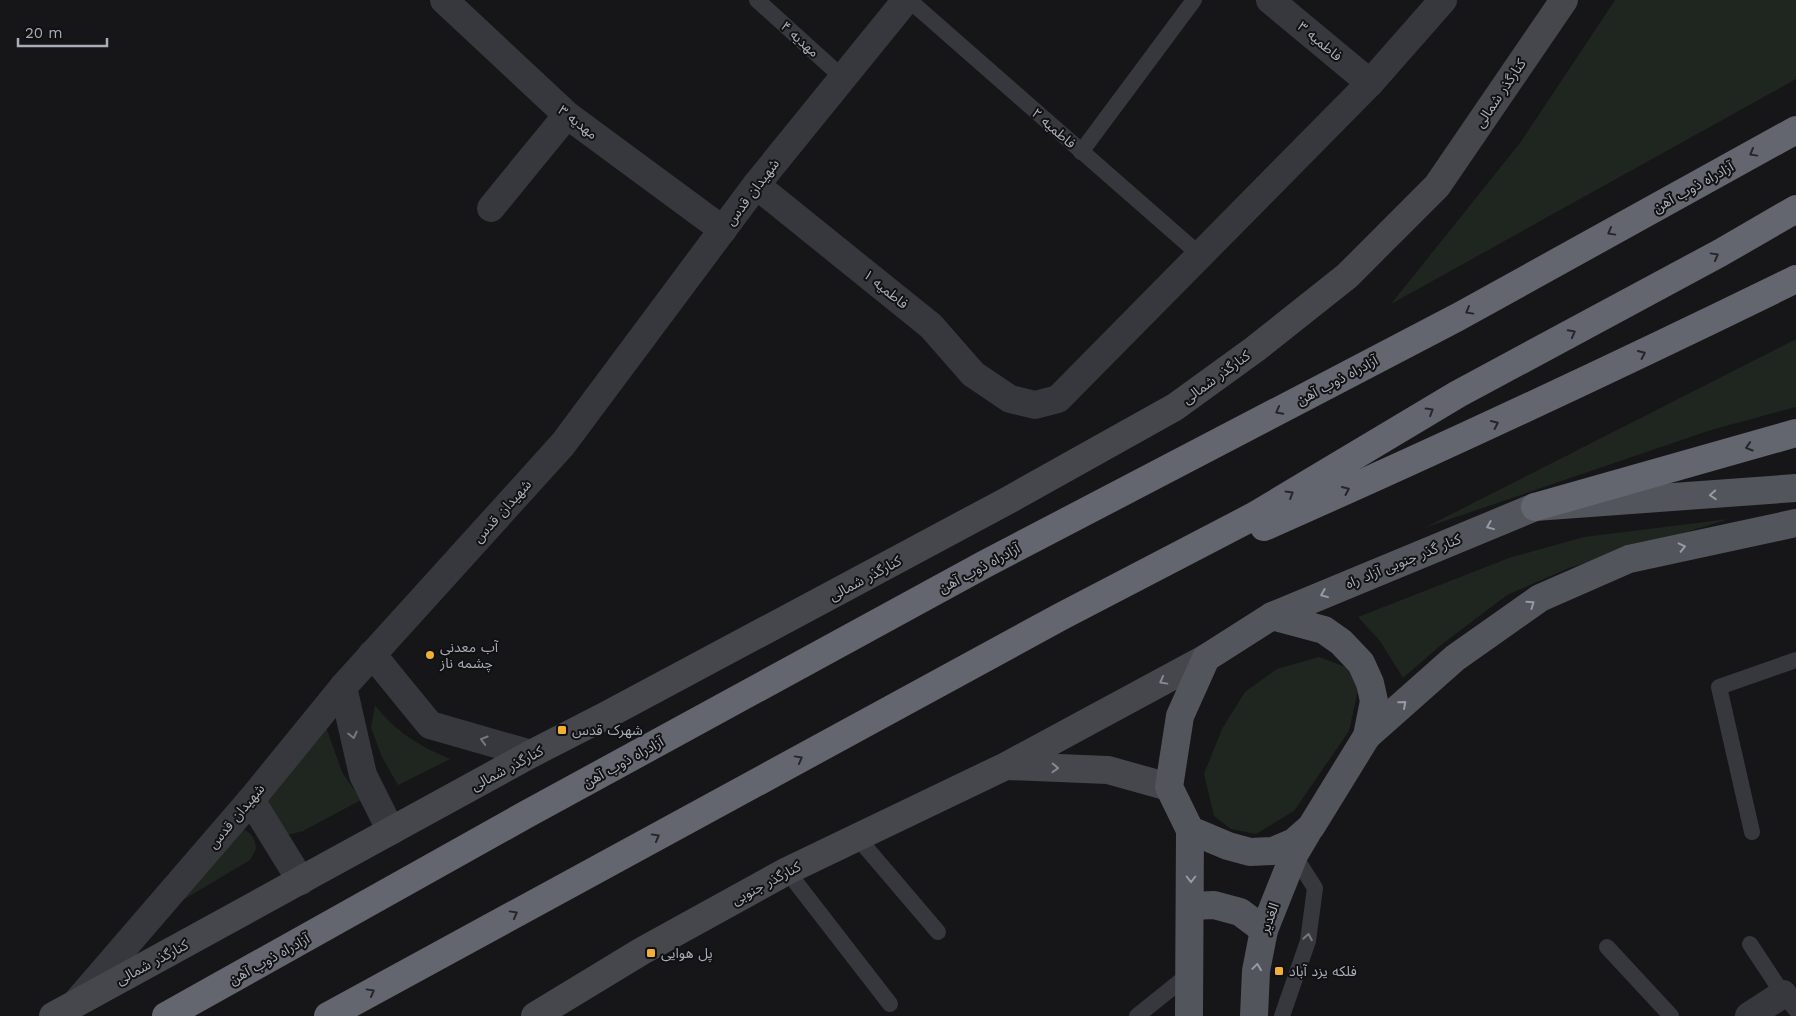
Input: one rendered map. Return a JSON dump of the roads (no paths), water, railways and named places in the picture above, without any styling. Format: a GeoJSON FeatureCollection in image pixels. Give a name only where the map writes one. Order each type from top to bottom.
{"type":"FeatureCollection","features":[{"type":"Feature","properties":{"kind":"highway","name":"آزادراه ذوب آهن"},"geometry":{"type":"LineString","coordinates":[[166,1016],[527,814],[985,564],[1458,317],[1796,130]]}},
{"type":"Feature","properties":{"kind":"highway"},"geometry":{"type":"LineString","coordinates":[[328,1016],[1062,616],[1254,516],[1458,394],[1720,253],[1796,209]]}},
{"type":"Feature","properties":{"kind":"highway"},"geometry":{"type":"LineString","coordinates":[[1062,616],[1507,418],[1796,279]]}},
{"type":"Feature","properties":{"kind":"highway"},"geometry":{"type":"LineString","coordinates":[[1535,507],[1796,433]]}},
{"type":"Feature","properties":{"kind":"main road","name":"کنارگذر شمالی"},"geometry":{"type":"LineString","coordinates":[[64,1009],[531,754],[1014,498],[1174,407],[1254,349],[1347,276],[1436,186],[1564,0]]}},
{"type":"Feature","properties":{"kind":"main road","name":"کنار گذر جنوبی آزاد راه"},"geometry":{"type":"LineString","coordinates":[[1272,616],[1535,507],[1796,488]]}},
{"type":"Feature","properties":{"kind":"main road"},"geometry":{"type":"LineString","coordinates":[[1190,830],[1228,846],[1250,852],[1273,851],[1294,842],[1311,827],[1367,736],[1455,658],[1540,598],[1629,559],[1796,523]]}},
{"type":"Feature","properties":{"kind":"main road"},"geometry":{"type":"LineString","coordinates":[[1189,1016],[1190,830],[1169,787],[1180,716],[1206,658],[1272,616],[1324,630],[1341,642],[1361,663],[1370,683],[1374,701],[1367,736]]}},
{"type":"Feature","properties":{"kind":"main road","name":"کنارگذر جنوبی"},"geometry":{"type":"LineString","coordinates":[[535,1016],[642,951],[787,871],[1006,766],[1206,658]]}},
{"type":"Feature","properties":{"kind":"main road"},"geometry":{"type":"LineString","coordinates":[[1006,766],[1108,770],[1169,787]]}},
{"type":"Feature","properties":{"kind":"main road","name":"الغدیر"},"geometry":{"type":"LineString","coordinates":[[1254,1016],[1256,971],[1264,930],[1294,855],[1311,827]]}},
{"type":"Feature","properties":{"kind":"main road"},"geometry":{"type":"LineString","coordinates":[[1190,906],[1214,905],[1240,912],[1264,930]]}},
{"type":"Feature","properties":{"kind":"street","name":"مهدیه ۳"},"geometry":{"type":"LineString","coordinates":[[444,0],[567,115],[723,230]]}},
{"type":"Feature","properties":{"kind":"street","name":"شهیدان قدس"},"geometry":{"type":"LineString","coordinates":[[64,1009],[251,800],[372,654],[563,444],[756,185],[907,0]]}},
{"type":"Feature","properties":{"kind":"street","name":"فاطمیه ۳"},"geometry":{"type":"LineString","coordinates":[[1270,0],[1370,83]]}},
{"type":"Feature","properties":{"kind":"street"},"geometry":{"type":"LineString","coordinates":[[1200,255],[1370,83],[1443,0]]}},
{"type":"Feature","properties":{"kind":"street"},"geometry":{"type":"LineString","coordinates":[[492,208],[567,115]]}},
{"type":"Feature","properties":{"kind":"street","name":"فاطمیه ۱"},"geometry":{"type":"LineString","coordinates":[[756,185],[931,326],[973,374],[1010,399],[1035,405],[1058,399],[1200,255]]}},
{"type":"Feature","properties":{"kind":"street"},"geometry":{"type":"LineString","coordinates":[[372,654],[430,725],[531,754]]}},
{"type":"Feature","properties":{"kind":"street"},"geometry":{"type":"LineString","coordinates":[[343,687],[363,775],[391,831]]}},
{"type":"Feature","properties":{"kind":"street"},"geometry":{"type":"LineString","coordinates":[[251,800],[301,881]]}},
{"type":"Feature","properties":{"kind":"street"},"geometry":{"type":"LineString","coordinates":[[1749,1016],[1789,1002]]}},
{"type":"Feature","properties":{"kind":"lane","name":"مهدیه ۴"},"geometry":{"type":"LineString","coordinates":[[757,0],[843,78]]}},
{"type":"Feature","properties":{"kind":"lane","name":"فاطمیه ۲"},"geometry":{"type":"LineString","coordinates":[[907,0],[1200,255]]}},
{"type":"Feature","properties":{"kind":"lane"},"geometry":{"type":"LineString","coordinates":[[1081,152],[1194,0]]}},
{"type":"Feature","properties":{"kind":"lane"},"geometry":{"type":"LineString","coordinates":[[1752,832],[1719,687],[1796,660]]}},
{"type":"Feature","properties":{"kind":"lane"},"geometry":{"type":"LineString","coordinates":[[857,837],[938,932]]}},
{"type":"Feature","properties":{"kind":"lane"},"geometry":{"type":"LineString","coordinates":[[1282,1016],[1308,942],[1315,888],[1294,855]]}},
{"type":"Feature","properties":{"kind":"lane"},"geometry":{"type":"LineString","coordinates":[[787,871],[890,1004]]}},
{"type":"Feature","properties":{"kind":"lane"},"geometry":{"type":"LineString","coordinates":[[1750,944],[1789,1002]]}},
{"type":"Feature","properties":{"kind":"lane"},"geometry":{"type":"LineString","coordinates":[[1607,947],[1671,1016]]}},
{"type":"Feature","properties":{"kind":"lane"},"geometry":{"type":"LineString","coordinates":[[1137,1016],[1188,975]]}},
{"type":"Feature","properties":{"kind":"place","name":"آب معدنی چشمه ناز"},"geometry":{"type":"Point","coordinates":[430,655]}},
{"type":"Feature","properties":{"kind":"place","name":"شهرک قدس"},"geometry":{"type":"Point","coordinates":[562,730]}},
{"type":"Feature","properties":{"kind":"place","name":"پل هوایی"},"geometry":{"type":"Point","coordinates":[651,953]}},
{"type":"Feature","properties":{"kind":"place","name":"فلکه یزد آباد"},"geometry":{"type":"Point","coordinates":[1279,971]}}]}
